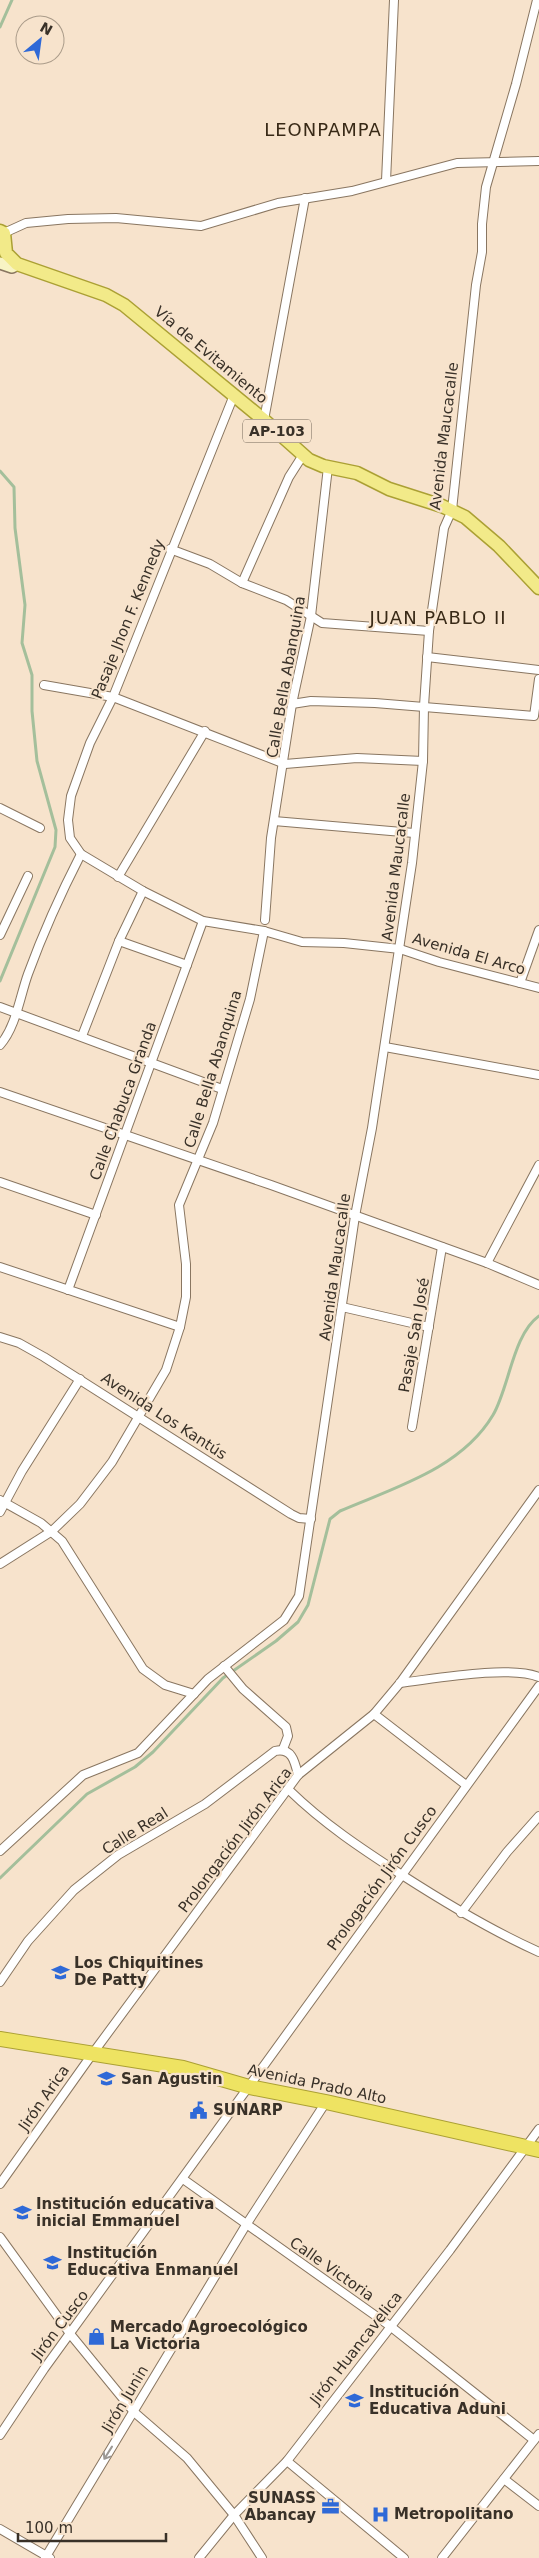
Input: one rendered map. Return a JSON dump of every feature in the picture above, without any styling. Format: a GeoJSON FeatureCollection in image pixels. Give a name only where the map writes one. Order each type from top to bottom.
{"type":"FeatureCollection","features":[{"type":"Feature","properties":{"kind":"highway","name":"Avenida Prado Alto"},"geometry":{"type":"LineString","coordinates":[[0,2039],[183,2068],[249,2087],[326,2102],[533,2149]]}},
{"type":"Feature","properties":{"kind":"main road"},"geometry":{"type":"LineString","coordinates":[[2,232],[6,253],[17,264]]}},
{"type":"Feature","properties":{"kind":"main road","name":"Vía de Evitamiento"},"geometry":{"type":"LineString","coordinates":[[0,263],[12,267],[17,264],[106,295],[124,305],[316,464],[357,474],[389,489],[452,510],[465,517],[499,546],[536,582]]}},
{"type":"Feature","properties":{"kind":"street"},"geometry":{"type":"LineString","coordinates":[[386,180],[394,0]]}},
{"type":"Feature","properties":{"kind":"street","name":"Avenida Maucacalle"},"geometry":{"type":"LineString","coordinates":[[0,1851],[83,1775],[138,1753],[194,1694],[284,1620],[296,1604],[304,1576],[355,1216],[372,1128],[400,949],[423,761],[424,706],[429,631],[444,528],[452,510],[472,321],[482,252],[482,224],[486,187],[516,84],[537,0]]}},
{"type":"Feature","properties":{"kind":"street"},"geometry":{"type":"LineString","coordinates":[[2,232],[26,223],[76,219],[116,218],[201,226],[278,203],[352,191],[386,180],[457,163],[539,161]]}},
{"type":"Feature","properties":{"kind":"street"},"geometry":{"type":"LineString","coordinates":[[264,420],[305,198]]}},
{"type":"Feature","properties":{"kind":"street","name":"Pasaje Jhon F. Kennedy"},"geometry":{"type":"LineString","coordinates":[[81,854],[70,838],[68,820],[71,796],[90,743],[113,697],[170,550],[234,396]]}},
{"type":"Feature","properties":{"kind":"street"},"geometry":{"type":"LineString","coordinates":[[242,583],[289,477],[303,455]]}},
{"type":"Feature","properties":{"kind":"street","name":"Calle Bella Abanquina"},"geometry":{"type":"LineString","coordinates":[[265,920],[274,821],[292,704],[312,616],[328,467]]}},
{"type":"Feature","properties":{"kind":"street"},"geometry":{"type":"LineString","coordinates":[[170,550],[210,564],[242,583],[286,600],[322,622],[429,631]]}},
{"type":"Feature","properties":{"kind":"street"},"geometry":{"type":"LineString","coordinates":[[428,657],[539,670]]}},
{"type":"Feature","properties":{"kind":"street"},"geometry":{"type":"LineString","coordinates":[[292,704],[311,701],[424,706],[534,716],[539,679]]}},
{"type":"Feature","properties":{"kind":"street"},"geometry":{"type":"LineString","coordinates":[[44,685],[113,697],[205,731],[284,764],[357,758],[423,761]]}},
{"type":"Feature","properties":{"kind":"street"},"geometry":{"type":"LineString","coordinates":[[118,877],[205,731]]}},
{"type":"Feature","properties":{"kind":"street"},"geometry":{"type":"LineString","coordinates":[[0,808],[40,828]]}},
{"type":"Feature","properties":{"kind":"street"},"geometry":{"type":"LineString","coordinates":[[274,821],[414,833]]}},
{"type":"Feature","properties":{"kind":"street"},"geometry":{"type":"LineString","coordinates":[[0,1045],[15,1013],[50,922],[81,854]]}},
{"type":"Feature","properties":{"kind":"street","name":"Avenida El Arco"},"geometry":{"type":"LineString","coordinates":[[81,854],[143,891],[203,921],[264,932],[302,942],[344,942],[400,949],[439,962],[539,988]]}},
{"type":"Feature","properties":{"kind":"street"},"geometry":{"type":"LineString","coordinates":[[0,936],[28,876]]}},
{"type":"Feature","properties":{"kind":"street"},"geometry":{"type":"LineString","coordinates":[[82,1036],[120,941],[143,891]]}},
{"type":"Feature","properties":{"kind":"street","name":"Calle Chabuca Granda"},"geometry":{"type":"LineString","coordinates":[[68,1290],[203,921]]}},
{"type":"Feature","properties":{"kind":"street"},"geometry":{"type":"LineString","coordinates":[[520,983],[539,930]]}},
{"type":"Feature","properties":{"kind":"street","name":"Calle Bella Abanquina"},"geometry":{"type":"LineString","coordinates":[[0,1564],[52,1531],[67,1517],[100,1478],[140,1418],[166,1370],[180,1327],[186,1281],[179,1205],[186,1184],[207,1141],[250,1000],[264,932]]}},
{"type":"Feature","properties":{"kind":"street"},"geometry":{"type":"LineString","coordinates":[[120,941],[187,965]]}},
{"type":"Feature","properties":{"kind":"street"},"geometry":{"type":"LineString","coordinates":[[0,1007],[222,1089]]}},
{"type":"Feature","properties":{"kind":"street"},"geometry":{"type":"LineString","coordinates":[[384,1048],[539,1075]]}},
{"type":"Feature","properties":{"kind":"street"},"geometry":{"type":"LineString","coordinates":[[0,1092],[125,1134],[487,1263],[539,1285]]}},
{"type":"Feature","properties":{"kind":"street"},"geometry":{"type":"LineString","coordinates":[[487,1263],[539,1164]]}},
{"type":"Feature","properties":{"kind":"street"},"geometry":{"type":"LineString","coordinates":[[0,1182],[96,1215]]}},
{"type":"Feature","properties":{"kind":"street","name":"Pasaje San José"},"geometry":{"type":"LineString","coordinates":[[412,1427],[442,1247]]}},
{"type":"Feature","properties":{"kind":"street"},"geometry":{"type":"LineString","coordinates":[[0,1267],[180,1327]]}},
{"type":"Feature","properties":{"kind":"street"},"geometry":{"type":"LineString","coordinates":[[342,1307],[429,1327]]}},
{"type":"Feature","properties":{"kind":"street","name":"Avenida Los Kantús"},"geometry":{"type":"LineString","coordinates":[[1,1340],[30,1349],[291,1514],[299,1518],[311,1519]]}},
{"type":"Feature","properties":{"kind":"street"},"geometry":{"type":"LineString","coordinates":[[0,1512],[3,1501],[80,1379]]}},
{"type":"Feature","properties":{"kind":"street","name":"Prolongación Jirón Arica"},"geometry":{"type":"LineString","coordinates":[[93,2053],[289,1790],[298,1775],[374,1714],[400,1684],[539,1490]]}},
{"type":"Feature","properties":{"kind":"street"},"geometry":{"type":"LineString","coordinates":[[3,1501],[52,1531],[62,1541],[83,1571],[134,1658],[143,1669],[165,1685],[194,1694]]}},
{"type":"Feature","properties":{"kind":"street"},"geometry":{"type":"LineString","coordinates":[[225,1668],[286,1727],[288,1736],[283,1749],[294,1758],[298,1775]]}},
{"type":"Feature","properties":{"kind":"street"},"geometry":{"type":"LineString","coordinates":[[400,1684],[501,1673],[529,1673],[539,1677]]}},
{"type":"Feature","properties":{"kind":"street","name":"Prologación Jirón Cusco"},"geometry":{"type":"LineString","coordinates":[[249,2087],[539,1686]]}},
{"type":"Feature","properties":{"kind":"street"},"geometry":{"type":"LineString","coordinates":[[374,1714],[466,1785]]}},
{"type":"Feature","properties":{"kind":"street","name":"Calle Real"},"geometry":{"type":"LineString","coordinates":[[0,1982],[28,1941],[74,1890],[118,1855],[205,1804],[259,1762],[275,1751],[283,1749]]}},
{"type":"Feature","properties":{"kind":"street"},"geometry":{"type":"LineString","coordinates":[[289,1790],[318,1818],[402,1875],[461,1913],[539,1952]]}},
{"type":"Feature","properties":{"kind":"street"},"geometry":{"type":"LineString","coordinates":[[461,1913],[507,1852],[539,1816]]}},
{"type":"Feature","properties":{"kind":"street","name":"Jirón Arica"},"geometry":{"type":"LineString","coordinates":[[0,2184],[93,2053]]}},
{"type":"Feature","properties":{"kind":"street","name":"Jirón Cusco"},"geometry":{"type":"LineString","coordinates":[[0,2435],[44,2370],[249,2087]]}},
{"type":"Feature","properties":{"kind":"street","name":"Jirón Junin"},"geometry":{"type":"LineString","coordinates":[[47,2557],[246,2225],[326,2102]]}},
{"type":"Feature","properties":{"kind":"street","name":"Jirón Huancavelica"},"geometry":{"type":"LineString","coordinates":[[199,2558],[234,2515],[287,2461],[390,2326],[533,2149],[539,2129]]}},
{"type":"Feature","properties":{"kind":"street","name":"Calle Victoria"},"geometry":{"type":"LineString","coordinates":[[184,2179],[390,2326],[536,2437]]}},
{"type":"Feature","properties":{"kind":"street"},"geometry":{"type":"LineString","coordinates":[[0,2237],[71,2335],[134,2412],[186,2458],[234,2515],[262,2558]]}},
{"type":"Feature","properties":{"kind":"street"},"geometry":{"type":"LineString","coordinates":[[442,2558],[536,2437]]}},
{"type":"Feature","properties":{"kind":"street"},"geometry":{"type":"LineString","coordinates":[[287,2461],[404,2558]]}},
{"type":"Feature","properties":{"kind":"street"},"geometry":{"type":"LineString","coordinates":[[504,2479],[539,2506]]}},
{"type":"Feature","properties":{"kind":"street"},"geometry":{"type":"LineString","coordinates":[[0,2529],[47,2557]]}},
{"type":"Feature","properties":{"kind":"waterway"},"geometry":{"type":"LineString","coordinates":[[0,27],[12,0]]}},
{"type":"Feature","properties":{"kind":"waterway"},"geometry":{"type":"LineString","coordinates":[[0,471],[14,487],[15,528],[25,605],[22,643],[32,675],[32,711],[37,761],[56,830],[55,847],[0,981]]}},
{"type":"Feature","properties":{"kind":"waterway"},"geometry":{"type":"LineString","coordinates":[[0,1878],[87,1794],[135,1767],[153,1752],[223,1678],[276,1641],[298,1622],[308,1605],[330,1519],[340,1511],[424,1475],[463,1450],[479,1434],[499,1404],[523,1335],[530,1324],[539,1316]]}},
{"type":"Feature","properties":{"kind":"place","name":"Los Chiquitines De Patty"},"geometry":{"type":"Point","coordinates":[60,1972]}},
{"type":"Feature","properties":{"kind":"place","name":"San Agustin"},"geometry":{"type":"Point","coordinates":[107,2079]}},
{"type":"Feature","properties":{"kind":"place","name":"SUNARP"},"geometry":{"type":"Point","coordinates":[199,2110]}},
{"type":"Feature","properties":{"kind":"place","name":"Institución educativa inicial Emmanuel"},"geometry":{"type":"Point","coordinates":[22,2213]}},
{"type":"Feature","properties":{"kind":"place","name":"Institución Educativa Enmanuel"},"geometry":{"type":"Point","coordinates":[53,2262]}},
{"type":"Feature","properties":{"kind":"place","name":"Mercado Agroecológico La Victoria"},"geometry":{"type":"Point","coordinates":[96,2336]}},
{"type":"Feature","properties":{"kind":"place","name":"Institución Educativa Aduni"},"geometry":{"type":"Point","coordinates":[355,2401]}},
{"type":"Feature","properties":{"kind":"place","name":"SUNASS Abancay"},"geometry":{"type":"Point","coordinates":[330,2507]}},
{"type":"Feature","properties":{"kind":"place","name":"Metropolitano"},"geometry":{"type":"Point","coordinates":[380,2514]}},
{"type":"Feature","properties":{"kind":"district","name":"LEONPAMPA"},"geometry":{"type":"Point","coordinates":[323,129]}},
{"type":"Feature","properties":{"kind":"district","name":"JUAN PABLO II"},"geometry":{"type":"Point","coordinates":[438,617]}}]}
